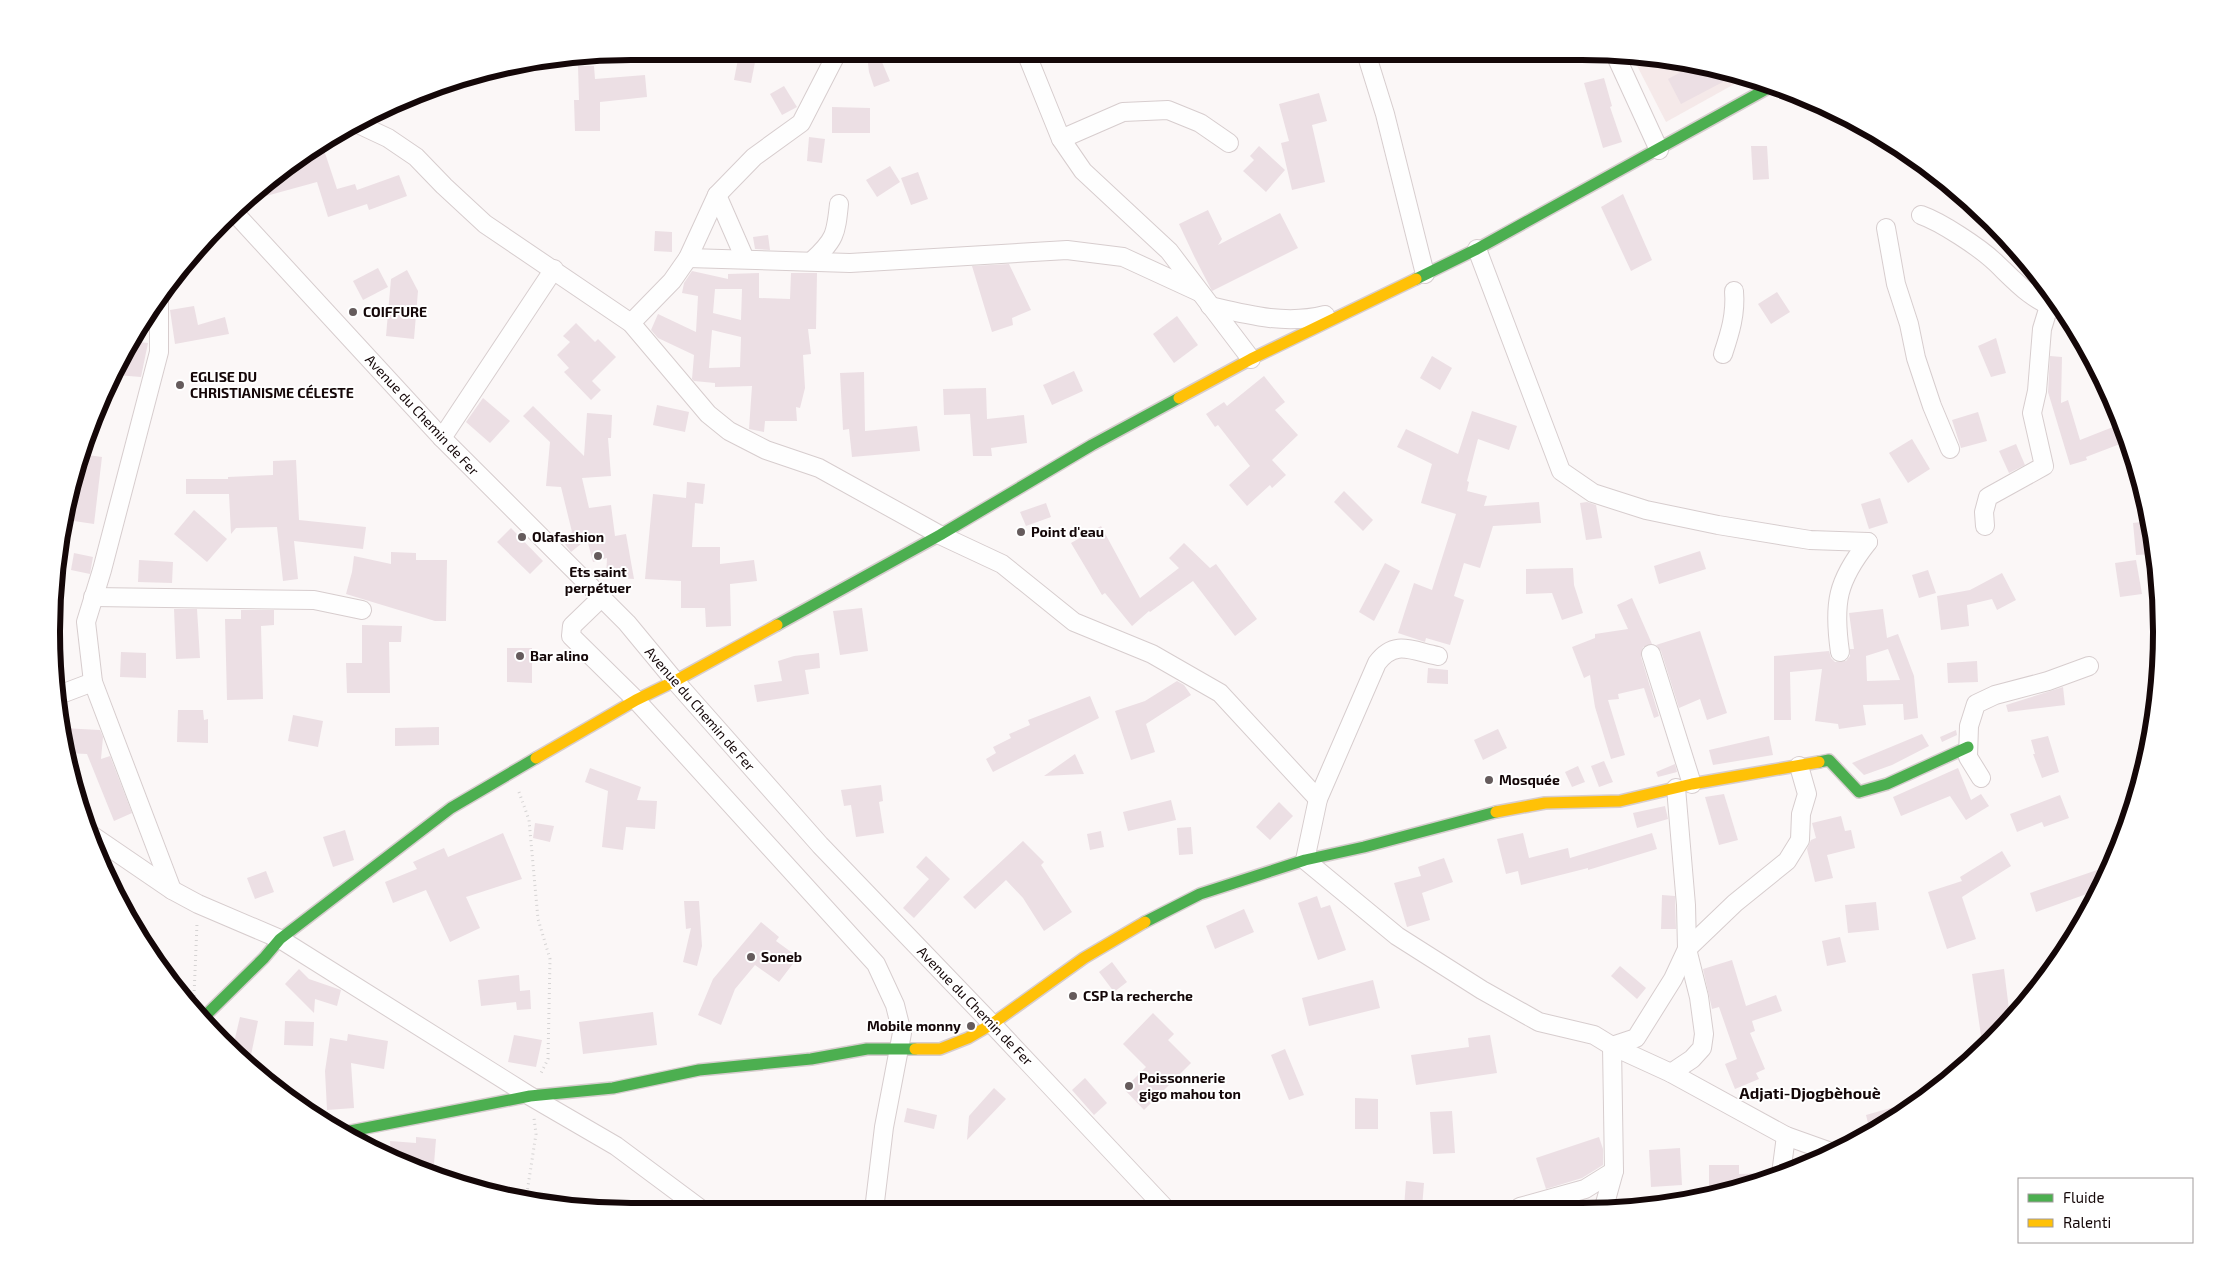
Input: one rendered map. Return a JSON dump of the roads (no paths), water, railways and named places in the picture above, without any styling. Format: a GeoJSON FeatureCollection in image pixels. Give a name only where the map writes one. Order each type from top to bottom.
{"type":"FeatureCollection","features":[{"type":"Feature","properties":{"kind":"street"},"geometry":{"type":"LineString","coordinates":[[631,323],[672,281],[688,258],[717,195],[754,157],[802,123],[834,60]]}},
{"type":"Feature","properties":{"kind":"street"},"geometry":{"type":"LineString","coordinates":[[1029,60],[1061,139],[1083,171],[1169,251],[1251,359]]}},
{"type":"Feature","properties":{"kind":"street"},"geometry":{"type":"LineString","coordinates":[[1368,60],[1385,114],[1425,274]]}},
{"type":"Feature","properties":{"kind":"street"},"geometry":{"type":"LineString","coordinates":[[1618,61],[1659,150]]}},
{"type":"Feature","properties":{"kind":"street"},"geometry":{"type":"LineString","coordinates":[[207,1014],[264,958],[280,939],[451,808],[636,700],[675,682],[940,535],[1092,446],[1251,359],[1477,249],[1765,90]]}},
{"type":"Feature","properties":{"kind":"street"},"geometry":{"type":"LineString","coordinates":[[1061,139],[1123,112],[1168,110],[1200,123],[1229,143]]}},
{"type":"Feature","properties":{"kind":"street"},"geometry":{"type":"LineString","coordinates":[[365,127],[388,138],[416,157],[485,224],[631,323],[708,414],[729,432],[766,450],[819,468],[940,535],[1002,564],[1074,622],[1152,654],[1220,693],[1318,799]]}},
{"type":"Feature","properties":{"kind":"street"},"geometry":{"type":"LineString","coordinates":[[717,195],[745,259]]}},
{"type":"Feature","properties":{"kind":"street"},"geometry":{"type":"LineString","coordinates":[[812,261],[829,246],[836,230],[839,204]]}},
{"type":"Feature","properties":{"kind":"street"},"geometry":{"type":"LineString","coordinates":[[1921,215],[1937,220],[1994,261],[2029,294],[2048,302]]}},
{"type":"Feature","properties":{"kind":"street","name":"Avenue du Chemin de Fer"},"geometry":{"type":"LineString","coordinates":[[238,217],[442,438],[626,623],[675,682],[820,845],[1161,1203]]}},
{"type":"Feature","properties":{"kind":"street"},"geometry":{"type":"LineString","coordinates":[[1886,228],[1896,284],[1909,324],[1916,358],[1932,406],[1950,449]]}},
{"type":"Feature","properties":{"kind":"street"},"geometry":{"type":"LineString","coordinates":[[1477,249],[1561,471],[1592,493],[1646,510],[1718,525],[1810,540],[1868,542],[1856,556],[1841,585],[1836,608],[1840,652]]}},
{"type":"Feature","properties":{"kind":"street"},"geometry":{"type":"LineString","coordinates":[[688,258],[850,263],[1067,250],[1123,257],[1199,292]]}},
{"type":"Feature","properties":{"kind":"street"},"geometry":{"type":"LineString","coordinates":[[442,438],[554,269]]}},
{"type":"Feature","properties":{"kind":"street"},"geometry":{"type":"LineString","coordinates":[[1723,354],[1730,334],[1735,309],[1734,291]]}},
{"type":"Feature","properties":{"kind":"street"},"geometry":{"type":"LineString","coordinates":[[1210,306],[1259,318],[1309,319],[1354,308]]}},
{"type":"Feature","properties":{"kind":"street"},"geometry":{"type":"LineString","coordinates":[[1985,526],[1984,512],[1988,497],[2044,466],[2032,413],[2037,392],[2042,329],[2053,309]]}},
{"type":"Feature","properties":{"kind":"street"},"geometry":{"type":"LineString","coordinates":[[156,313],[159,352],[102,570],[92,597],[86,622],[93,682],[172,890]]}},
{"type":"Feature","properties":{"kind":"street"},"geometry":{"type":"LineString","coordinates":[[92,597],[314,600],[362,610]]}},
{"type":"Feature","properties":{"kind":"street"},"geometry":{"type":"LineString","coordinates":[[601,598],[572,626],[571,636],[636,700],[876,964],[895,1005],[902,1033],[884,1127],[875,1203]]}},
{"type":"Feature","properties":{"kind":"street"},"geometry":{"type":"LineString","coordinates":[[1305,860],[1318,799],[1377,663],[1385,652],[1396,648],[1438,656]]}},
{"type":"Feature","properties":{"kind":"street"},"geometry":{"type":"LineString","coordinates":[[1651,654],[1684,786],[1687,949],[1699,997],[1704,1034],[1702,1048],[1692,1059],[1671,1073]]}},
{"type":"Feature","properties":{"kind":"street"},"geometry":{"type":"LineString","coordinates":[[1981,778],[1968,757],[1969,726],[1976,704],[1995,695],[2048,681],[2089,666]]}},
{"type":"Feature","properties":{"kind":"street"},"geometry":{"type":"LineString","coordinates":[[64,693],[93,682]]}},
{"type":"Feature","properties":{"kind":"street"},"geometry":{"type":"LineString","coordinates":[[354,1130],[530,1096],[613,1088],[699,1070],[811,1059],[867,1049],[940,1049],[968,1038],[992,1024],[1084,958],[1153,917],[1200,894],[1305,860],[1364,847],[1492,813],[1545,803],[1620,801],[1684,786],[1829,760],[1858,792],[1878,788],[1943,756],[1968,747]]}},
{"type":"Feature","properties":{"kind":"street"},"geometry":{"type":"LineString","coordinates":[[1612,1046],[1636,1038],[1673,979],[1687,949],[1735,903],[1787,862],[1800,840],[1801,814],[1807,794],[1799,766]]}},
{"type":"Feature","properties":{"kind":"street"},"geometry":{"type":"LineString","coordinates":[[100,841],[172,890],[198,904],[280,939],[530,1096],[616,1146],[693,1203]]}},
{"type":"Feature","properties":{"kind":"street"},"geometry":{"type":"LineString","coordinates":[[1305,860],[1397,936],[1482,990],[1539,1022],[1594,1035],[1612,1046],[1671,1073],[1786,1136],[1823,1149]]}},
{"type":"Feature","properties":{"kind":"street"},"geometry":{"type":"LineString","coordinates":[[1605,1202],[1614,1170],[1612,1046]]}},
{"type":"Feature","properties":{"kind":"street"},"geometry":{"type":"LineString","coordinates":[[1782,1166],[1786,1136]]}},
{"type":"Feature","properties":{"kind":"street"},"geometry":{"type":"LineString","coordinates":[[1534,1203],[1585,1189],[1614,1170]]}},
{"type":"Feature","properties":{"kind":"place","name":"COIFFURE"},"geometry":{"type":"Point","coordinates":[353,312]}},
{"type":"Feature","properties":{"kind":"place","name":"EGLISE DU CHRISTIANISME CÉLESTE"},"geometry":{"type":"Point","coordinates":[180,385]}},
{"type":"Feature","properties":{"kind":"place","name":"Point d'eau"},"geometry":{"type":"Point","coordinates":[1021,532]}},
{"type":"Feature","properties":{"kind":"place","name":"Olafashion"},"geometry":{"type":"Point","coordinates":[522,537]}},
{"type":"Feature","properties":{"kind":"place","name":"Ets saint perpétuer"},"geometry":{"type":"Point","coordinates":[598,556]}},
{"type":"Feature","properties":{"kind":"place","name":"Bar alino"},"geometry":{"type":"Point","coordinates":[520,656]}},
{"type":"Feature","properties":{"kind":"place","name":"Mosquée"},"geometry":{"type":"Point","coordinates":[1489,780]}},
{"type":"Feature","properties":{"kind":"place","name":"Soneb"},"geometry":{"type":"Point","coordinates":[751,957]}},
{"type":"Feature","properties":{"kind":"place","name":"CSP la recherche"},"geometry":{"type":"Point","coordinates":[1073,996]}},
{"type":"Feature","properties":{"kind":"place","name":"Mobile monny"},"geometry":{"type":"Point","coordinates":[971,1026]}},
{"type":"Feature","properties":{"kind":"place","name":"Poissonnerie gigo mahou ton"},"geometry":{"type":"Point","coordinates":[1129,1086]}},
{"type":"Feature","properties":{"kind":"district","name":"Adjati-Djogbèhouè"},"geometry":{"type":"Point","coordinates":[1810,1093]}}]}
